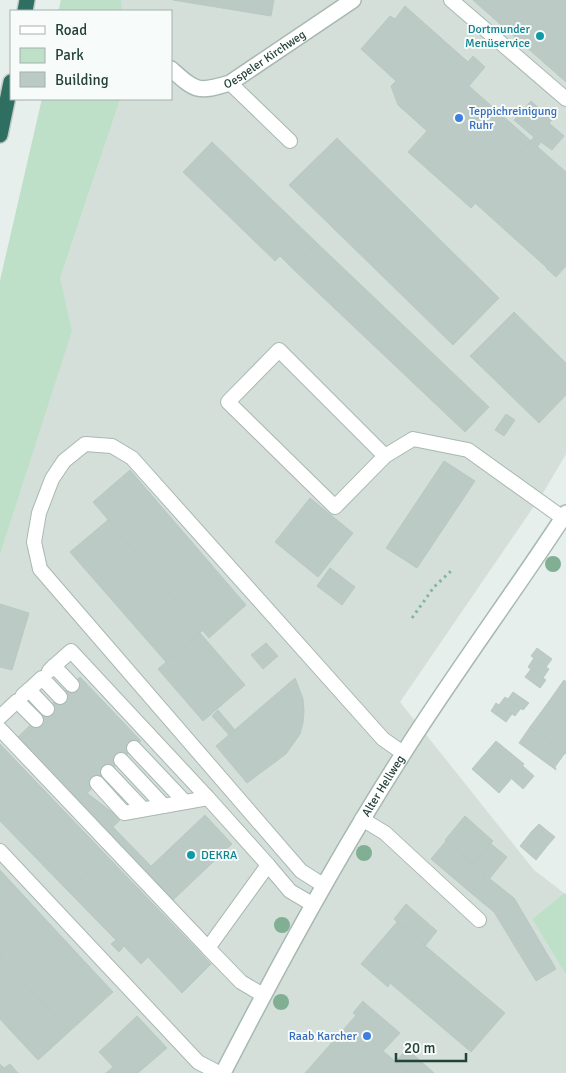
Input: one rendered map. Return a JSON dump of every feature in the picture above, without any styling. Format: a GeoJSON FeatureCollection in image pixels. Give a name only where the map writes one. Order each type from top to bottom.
{"type":"FeatureCollection","features":[{"type":"Feature","properties":{"kind":"highway"},"geometry":{"type":"LineString","coordinates":[[0,135],[10,87]]}},
{"type":"Feature","properties":{"kind":"street","name":"Oespeler Kirchweg"},"geometry":{"type":"LineString","coordinates":[[172,70],[190,85],[207,90],[230,83],[353,0]]}},
{"type":"Feature","properties":{"kind":"street","name":"Alter Hellweg"},"geometry":{"type":"LineString","coordinates":[[224,1073],[312,904],[362,818],[403,753],[564,515]]}},
{"type":"Feature","properties":{"kind":"lane"},"geometry":{"type":"LineString","coordinates":[[451,0],[566,99]]}},
{"type":"Feature","properties":{"kind":"lane"},"geometry":{"type":"LineString","coordinates":[[230,83],[290,141]]}},
{"type":"Feature","properties":{"kind":"lane"},"geometry":{"type":"LineString","coordinates":[[385,456],[279,350],[228,402],[335,508],[385,456],[413,440],[468,450],[564,515]]}},
{"type":"Feature","properties":{"kind":"lane"},"geometry":{"type":"LineString","coordinates":[[323,884],[302,871],[40,569],[34,542],[39,513],[52,479],[64,461],[85,444],[112,446],[132,458],[382,739],[403,753]]}},
{"type":"Feature","properties":{"kind":"lane"},"geometry":{"type":"LineString","coordinates":[[0,718],[70,651],[208,798],[290,890],[312,904]]}},
{"type":"Feature","properties":{"kind":"lane"},"geometry":{"type":"LineString","coordinates":[[54,666],[72,685]]}},
{"type":"Feature","properties":{"kind":"lane"},"geometry":{"type":"LineString","coordinates":[[42,678],[60,697]]}},
{"type":"Feature","properties":{"kind":"lane"},"geometry":{"type":"LineString","coordinates":[[29,690],[47,709]]}},
{"type":"Feature","properties":{"kind":"lane"},"geometry":{"type":"LineString","coordinates":[[17,701],[36,720]]}},
{"type":"Feature","properties":{"kind":"lane"},"geometry":{"type":"LineString","coordinates":[[0,729],[241,982],[263,995]]}},
{"type":"Feature","properties":{"kind":"lane"},"geometry":{"type":"LineString","coordinates":[[134,748],[185,802]]}},
{"type":"Feature","properties":{"kind":"lane"},"geometry":{"type":"LineString","coordinates":[[121,760],[164,806]]}},
{"type":"Feature","properties":{"kind":"lane"},"geometry":{"type":"LineString","coordinates":[[108,772],[143,809]]}},
{"type":"Feature","properties":{"kind":"lane"},"geometry":{"type":"LineString","coordinates":[[97,783],[124,813],[208,798]]}},
{"type":"Feature","properties":{"kind":"lane"},"geometry":{"type":"LineString","coordinates":[[362,818],[385,833],[479,920]]}},
{"type":"Feature","properties":{"kind":"lane"},"geometry":{"type":"LineString","coordinates":[[0,851],[198,1062],[218,1073]]}},
{"type":"Feature","properties":{"kind":"lane"},"geometry":{"type":"LineString","coordinates":[[208,948],[268,865]]}},
{"type":"Feature","properties":{"kind":"path"},"geometry":{"type":"LineString","coordinates":[[412,618],[434,587],[451,572]]}},
{"type":"Feature","properties":{"kind":"shaded area"},"geometry":{"type":"Polygon","coordinates":[[[61,0],[566,0],[566,454],[543,493],[400,702],[534,870],[564,893],[532,919],[566,975],[566,1073],[0,1073],[0,281],[42,100],[172,100],[172,10],[58,10],[61,0]]]}},
{"type":"Feature","properties":{"kind":"green space"},"geometry":{"type":"Polygon","coordinates":[[[61,0],[121,0],[122,10],[59,10],[61,0]]]}},
{"type":"Feature","properties":{"kind":"green space"},"geometry":{"type":"Polygon","coordinates":[[[42,100],[120,100],[60,278],[72,331],[0,554],[0,281],[42,100]]]}},
{"type":"Feature","properties":{"kind":"green space"},"geometry":{"type":"Polygon","coordinates":[[[564,893],[566,894],[566,975],[532,919],[564,893]]]}},
{"type":"Feature","properties":{"kind":"building"},"geometry":{"type":"Polygon","coordinates":[[[173,0],[274,0],[271,16],[173,0]]]}},
{"type":"Feature","properties":{"kind":"building"},"geometry":{"type":"Polygon","coordinates":[[[473,0],[505,0],[491,16],[473,0]]]}},
{"type":"Feature","properties":{"kind":"building","name":"Dortmunder Menüservice"},"geometry":{"type":"Polygon","coordinates":[[[505,0],[566,0],[566,82],[491,16],[505,0]]]}},
{"type":"Feature","properties":{"kind":"building","name":"Teppichreinigung Ruhr"},"geometry":{"type":"Polygon","coordinates":[[[405,6],[468,62],[473,56],[485,67],[469,86],[531,141],[471,208],[408,152],[427,131],[398,105],[391,86],[396,81],[361,49],[390,16],[395,19],[405,6]]]}},
{"type":"Feature","properties":{"kind":"building"},"geometry":{"type":"Polygon","coordinates":[[[531,101],[552,120],[549,123],[564,136],[552,150],[541,142],[537,147],[531,141],[534,137],[514,120],[531,101]]]}},
{"type":"Feature","properties":{"kind":"building"},"geometry":{"type":"Polygon","coordinates":[[[337,138],[499,298],[453,345],[289,185],[337,138]]]}},
{"type":"Feature","properties":{"kind":"building"},"geometry":{"type":"Polygon","coordinates":[[[531,141],[566,172],[566,244],[546,267],[475,203],[531,141]]]}},
{"type":"Feature","properties":{"kind":"building"},"geometry":{"type":"Polygon","coordinates":[[[212,142],[317,243],[293,269],[280,256],[275,261],[183,172],[212,142]]]}},
{"type":"Feature","properties":{"kind":"building"},"geometry":{"type":"Polygon","coordinates":[[[317,243],[489,407],[465,432],[293,269],[317,243]]]}},
{"type":"Feature","properties":{"kind":"building"},"geometry":{"type":"Polygon","coordinates":[[[566,244],[566,266],[556,277],[546,268],[566,244]]]}},
{"type":"Feature","properties":{"kind":"building"},"geometry":{"type":"Polygon","coordinates":[[[514,312],[566,363],[566,395],[539,423],[470,356],[514,312]]]}},
{"type":"Feature","properties":{"kind":"building"},"geometry":{"type":"Polygon","coordinates":[[[506,414],[515,420],[504,436],[495,430],[506,414]]]}},
{"type":"Feature","properties":{"kind":"building"},"geometry":{"type":"Polygon","coordinates":[[[444,461],[475,481],[417,568],[386,548],[444,461]]]}},
{"type":"Feature","properties":{"kind":"building"},"geometry":{"type":"Polygon","coordinates":[[[130,470],[246,605],[209,638],[93,502],[130,470]]]}},
{"type":"Feature","properties":{"kind":"building"},"geometry":{"type":"Polygon","coordinates":[[[310,498],[353,533],[318,577],[275,542],[310,498]]]}},
{"type":"Feature","properties":{"kind":"building"},"geometry":{"type":"Polygon","coordinates":[[[108,520],[202,631],[166,662],[70,552],[108,520]]]}},
{"type":"Feature","properties":{"kind":"building"},"geometry":{"type":"Polygon","coordinates":[[[330,568],[355,587],[342,605],[317,586],[330,568]]]}},
{"type":"Feature","properties":{"kind":"building"},"geometry":{"type":"Polygon","coordinates":[[[0,604],[29,613],[12,670],[0,667],[0,604]]]}},
{"type":"Feature","properties":{"kind":"building"},"geometry":{"type":"Polygon","coordinates":[[[200,633],[245,685],[203,721],[158,669],[200,633]]]}},
{"type":"Feature","properties":{"kind":"building"},"geometry":{"type":"Polygon","coordinates":[[[266,643],[278,656],[263,669],[251,655],[266,643]]]}},
{"type":"Feature","properties":{"kind":"building"},"geometry":{"type":"Polygon","coordinates":[[[537,648],[552,659],[546,667],[531,656],[537,648]]]}},
{"type":"Feature","properties":{"kind":"building"},"geometry":{"type":"Polygon","coordinates":[[[534,658],[549,669],[543,678],[528,667],[534,658]]]}},
{"type":"Feature","properties":{"kind":"building"},"geometry":{"type":"Polygon","coordinates":[[[531,669],[546,680],[540,688],[525,677],[531,669]]]}},
{"type":"Feature","properties":{"kind":"building"},"geometry":{"type":"Polygon","coordinates":[[[80,677],[141,741],[78,802],[17,738],[80,677]]]}},
{"type":"Feature","properties":{"kind":"building"},"geometry":{"type":"Polygon","coordinates":[[[295,678],[303,699],[303,723],[300,734],[286,754],[247,783],[216,746],[295,678]]]}},
{"type":"Feature","properties":{"kind":"building"},"geometry":{"type":"Polygon","coordinates":[[[564,680],[566,682],[566,717],[547,704],[564,680]]]}},
{"type":"Feature","properties":{"kind":"building"},"geometry":{"type":"Polygon","coordinates":[[[513,692],[529,703],[523,710],[508,699],[513,692]]]}},
{"type":"Feature","properties":{"kind":"building"},"geometry":{"type":"Polygon","coordinates":[[[505,697],[521,708],[515,716],[499,705],[505,697]]]}},
{"type":"Feature","properties":{"kind":"building"},"geometry":{"type":"Polygon","coordinates":[[[496,703],[512,714],[506,722],[491,711],[496,703]]]}},
{"type":"Feature","properties":{"kind":"building"},"geometry":{"type":"Polygon","coordinates":[[[547,704],[566,717],[566,754],[530,727],[547,704]]]}},
{"type":"Feature","properties":{"kind":"building"},"geometry":{"type":"Polygon","coordinates":[[[218,710],[235,730],[229,735],[212,716],[218,710]]]}},
{"type":"Feature","properties":{"kind":"building"},"geometry":{"type":"Polygon","coordinates":[[[530,727],[565,753],[555,767],[556,770],[519,743],[530,727]]]}},
{"type":"Feature","properties":{"kind":"building"},"geometry":{"type":"Polygon","coordinates":[[[496,741],[524,764],[499,793],[472,769],[496,741]]]}},
{"type":"Feature","properties":{"kind":"building"},"geometry":{"type":"Polygon","coordinates":[[[0,744],[20,765],[0,784],[0,744]]]}},
{"type":"Feature","properties":{"kind":"building"},"geometry":{"type":"Polygon","coordinates":[[[20,765],[107,856],[69,892],[0,821],[0,784],[20,765]]]}},
{"type":"Feature","properties":{"kind":"building"},"geometry":{"type":"Polygon","coordinates":[[[523,766],[534,776],[523,789],[512,779],[523,766]]]}},
{"type":"Feature","properties":{"kind":"building"},"geometry":{"type":"Polygon","coordinates":[[[87,793],[121,819],[113,827],[151,866],[144,872],[78,802],[87,793]]]}},
{"type":"Feature","properties":{"kind":"building","name":"DEKRA"},"geometry":{"type":"Polygon","coordinates":[[[205,815],[232,844],[173,900],[146,871],[205,815]]]}},
{"type":"Feature","properties":{"kind":"building"},"geometry":{"type":"Polygon","coordinates":[[[465,816],[493,841],[473,864],[445,840],[465,816]]]}},
{"type":"Feature","properties":{"kind":"building"},"geometry":{"type":"Polygon","coordinates":[[[539,824],[555,837],[548,845],[532,831],[539,824]]]}},
{"type":"Feature","properties":{"kind":"building"},"geometry":{"type":"Polygon","coordinates":[[[532,831],[548,845],[536,860],[520,846],[532,831]]]}},
{"type":"Feature","properties":{"kind":"building"},"geometry":{"type":"Polygon","coordinates":[[[446,841],[485,875],[471,893],[431,859],[446,841]]]}},
{"type":"Feature","properties":{"kind":"building"},"geometry":{"type":"Polygon","coordinates":[[[490,843],[507,857],[490,878],[473,864],[490,843]]]}},
{"type":"Feature","properties":{"kind":"building"},"geometry":{"type":"Polygon","coordinates":[[[107,856],[211,964],[182,993],[148,957],[141,964],[124,946],[119,952],[111,944],[116,940],[69,892],[107,856]]]}},
{"type":"Feature","properties":{"kind":"building"},"geometry":{"type":"Polygon","coordinates":[[[0,870],[85,962],[42,1002],[0,957],[0,870]]]}},
{"type":"Feature","properties":{"kind":"building"},"geometry":{"type":"Polygon","coordinates":[[[485,875],[514,898],[556,969],[536,981],[494,912],[471,893],[485,875]]]}},
{"type":"Feature","properties":{"kind":"building"},"geometry":{"type":"Polygon","coordinates":[[[406,904],[437,931],[425,946],[394,919],[406,904]]]}},
{"type":"Feature","properties":{"kind":"building"},"geometry":{"type":"Polygon","coordinates":[[[397,922],[505,1013],[471,1052],[390,983],[388,987],[361,964],[397,922]]]}},
{"type":"Feature","properties":{"kind":"building"},"geometry":{"type":"Polygon","coordinates":[[[0,957],[42,1002],[11,1031],[0,1019],[0,957]]]}},
{"type":"Feature","properties":{"kind":"building"},"geometry":{"type":"Polygon","coordinates":[[[85,962],[113,992],[69,1032],[42,1002],[85,962]]]}},
{"type":"Feature","properties":{"kind":"building"},"geometry":{"type":"Polygon","coordinates":[[[363,1001],[366,1004],[356,1015],[353,1013],[363,1001]]]}},
{"type":"Feature","properties":{"kind":"building"},"geometry":{"type":"Polygon","coordinates":[[[42,1002],[69,1032],[38,1060],[11,1031],[42,1002]]]}},
{"type":"Feature","properties":{"kind":"building","name":"Raab Karcher"},"geometry":{"type":"Polygon","coordinates":[[[366,1004],[400,1033],[383,1051],[371,1040],[342,1073],[305,1073],[366,1004]]]}},
{"type":"Feature","properties":{"kind":"building"},"geometry":{"type":"Polygon","coordinates":[[[137,1016],[167,1048],[138,1073],[119,1073],[99,1052],[137,1016]]]}},
{"type":"Feature","properties":{"kind":"building"},"geometry":{"type":"Polygon","coordinates":[[[371,1040],[383,1051],[409,1073],[342,1073],[371,1040]]]}},
{"type":"Feature","properties":{"kind":"building"},"geometry":{"type":"Polygon","coordinates":[[[407,1049],[434,1073],[409,1073],[396,1061],[407,1049]]]}},
{"type":"Feature","properties":{"kind":"building"},"geometry":{"type":"Polygon","coordinates":[[[0,1064],[4,1068],[10,1064],[18,1073],[0,1073],[0,1064]]]}},
{"type":"Feature","properties":{"kind":"building"},"geometry":{"type":"Polygon","coordinates":[[[113,1067],[119,1073],[106,1073],[113,1067]]]}},
{"type":"Feature","properties":{"kind":"place","name":"Dortmunder Menüservice"},"geometry":{"type":"Point","coordinates":[540,36]}},
{"type":"Feature","properties":{"kind":"place","name":"Teppichreinigung Ruhr"},"geometry":{"type":"Point","coordinates":[459,118]}},
{"type":"Feature","properties":{"kind":"place","name":"DEKRA"},"geometry":{"type":"Point","coordinates":[191,855]}},
{"type":"Feature","properties":{"kind":"place","name":"Raab Karcher"},"geometry":{"type":"Point","coordinates":[367,1036]}}]}
